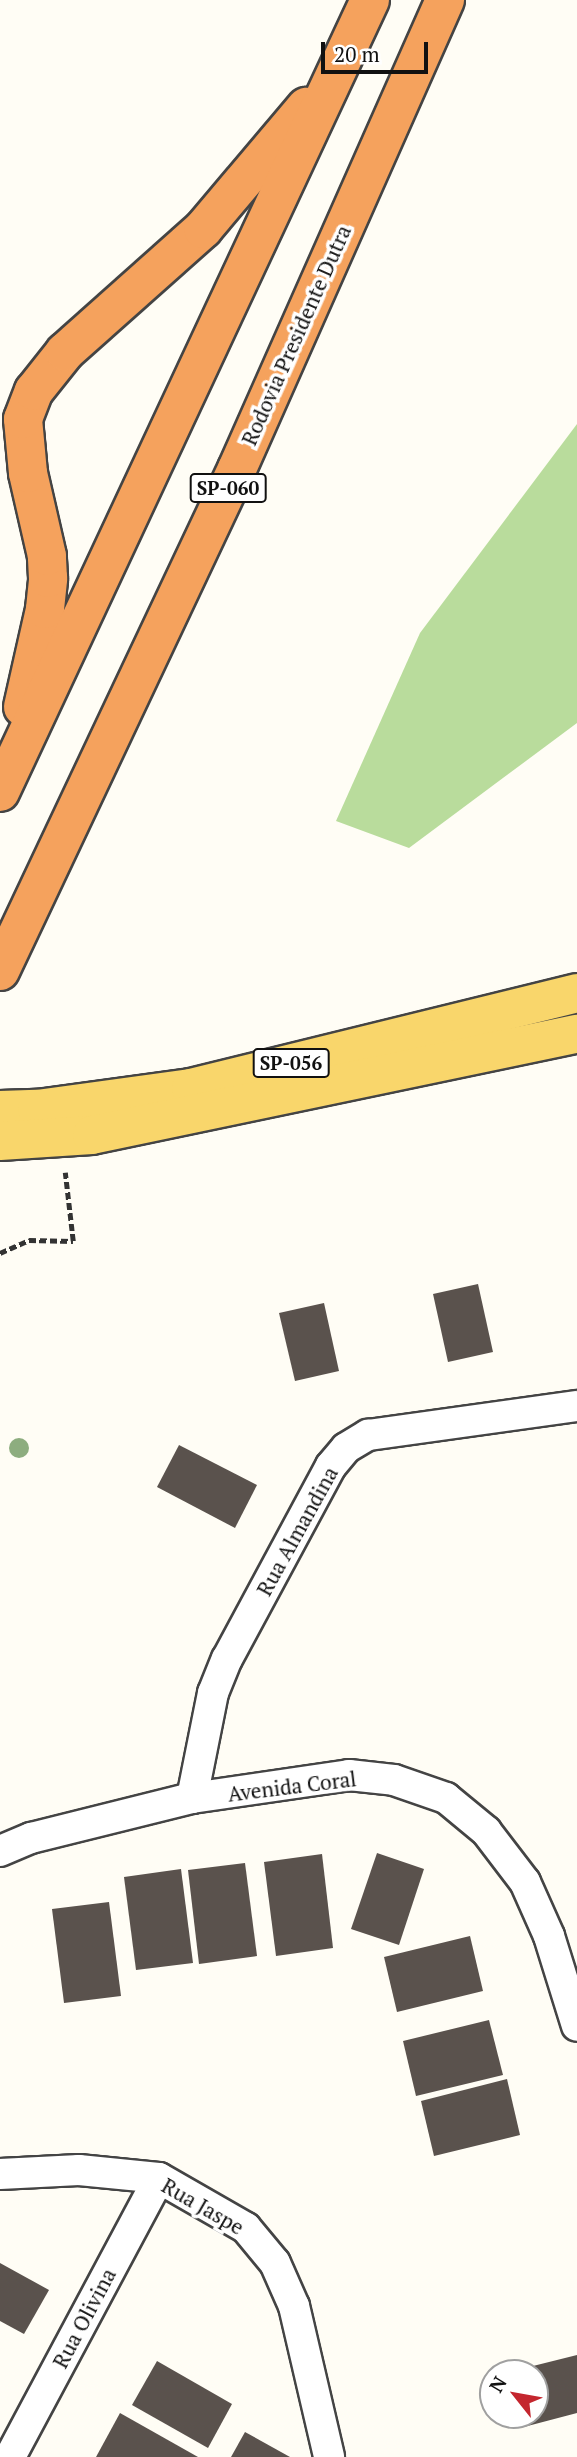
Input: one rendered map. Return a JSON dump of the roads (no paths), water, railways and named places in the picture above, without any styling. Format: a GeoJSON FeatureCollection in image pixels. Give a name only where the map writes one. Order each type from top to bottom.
{"type":"FeatureCollection","features":[{"type":"Feature","properties":{"kind":"highway"},"geometry":{"type":"LineString","coordinates":[[4,784],[370,0]]}},
{"type":"Feature","properties":{"kind":"highway","name":"Rodovia Presidente Dutra"},"geometry":{"type":"LineString","coordinates":[[0,971],[237,469],[444,0]]}},
{"type":"Feature","properties":{"kind":"highway"},"geometry":{"type":"LineString","coordinates":[[4,784],[45,609],[48,578],[47,556],[28,472],[12,419],[65,352],[202,229],[339,68]]}},
{"type":"Feature","properties":{"kind":"main road","name":"SP-056"},"geometry":{"type":"LineString","coordinates":[[0,1110],[37,1109],[191,1088],[577,993]]}},
{"type":"Feature","properties":{"kind":"main road","name":"SP-056"},"geometry":{"type":"LineString","coordinates":[[0,1140],[92,1135],[577,1034]]}},
{"type":"Feature","properties":{"kind":"street","name":"Rua Almandina"},"geometry":{"type":"LineString","coordinates":[[192,1798],[213,1693],[227,1659],[331,1466],[346,1448],[368,1435],[577,1406]]}},
{"type":"Feature","properties":{"kind":"street","name":"Avenida Coral"},"geometry":{"type":"LineString","coordinates":[[0,1852],[31,1838],[192,1798],[349,1775],[394,1780],[446,1798],[486,1831],[525,1882],[549,1936],[575,2013]]}},
{"type":"Feature","properties":{"kind":"street","name":"Rua Jaspe"},"geometry":{"type":"LineString","coordinates":[[0,2174],[79,2170],[159,2178],[246,2228],[275,2263],[294,2306],[329,2457]]}},
{"type":"Feature","properties":{"kind":"street","name":"Rua Olivina"},"geometry":{"type":"LineString","coordinates":[[10,2457],[159,2178]]}}]}
